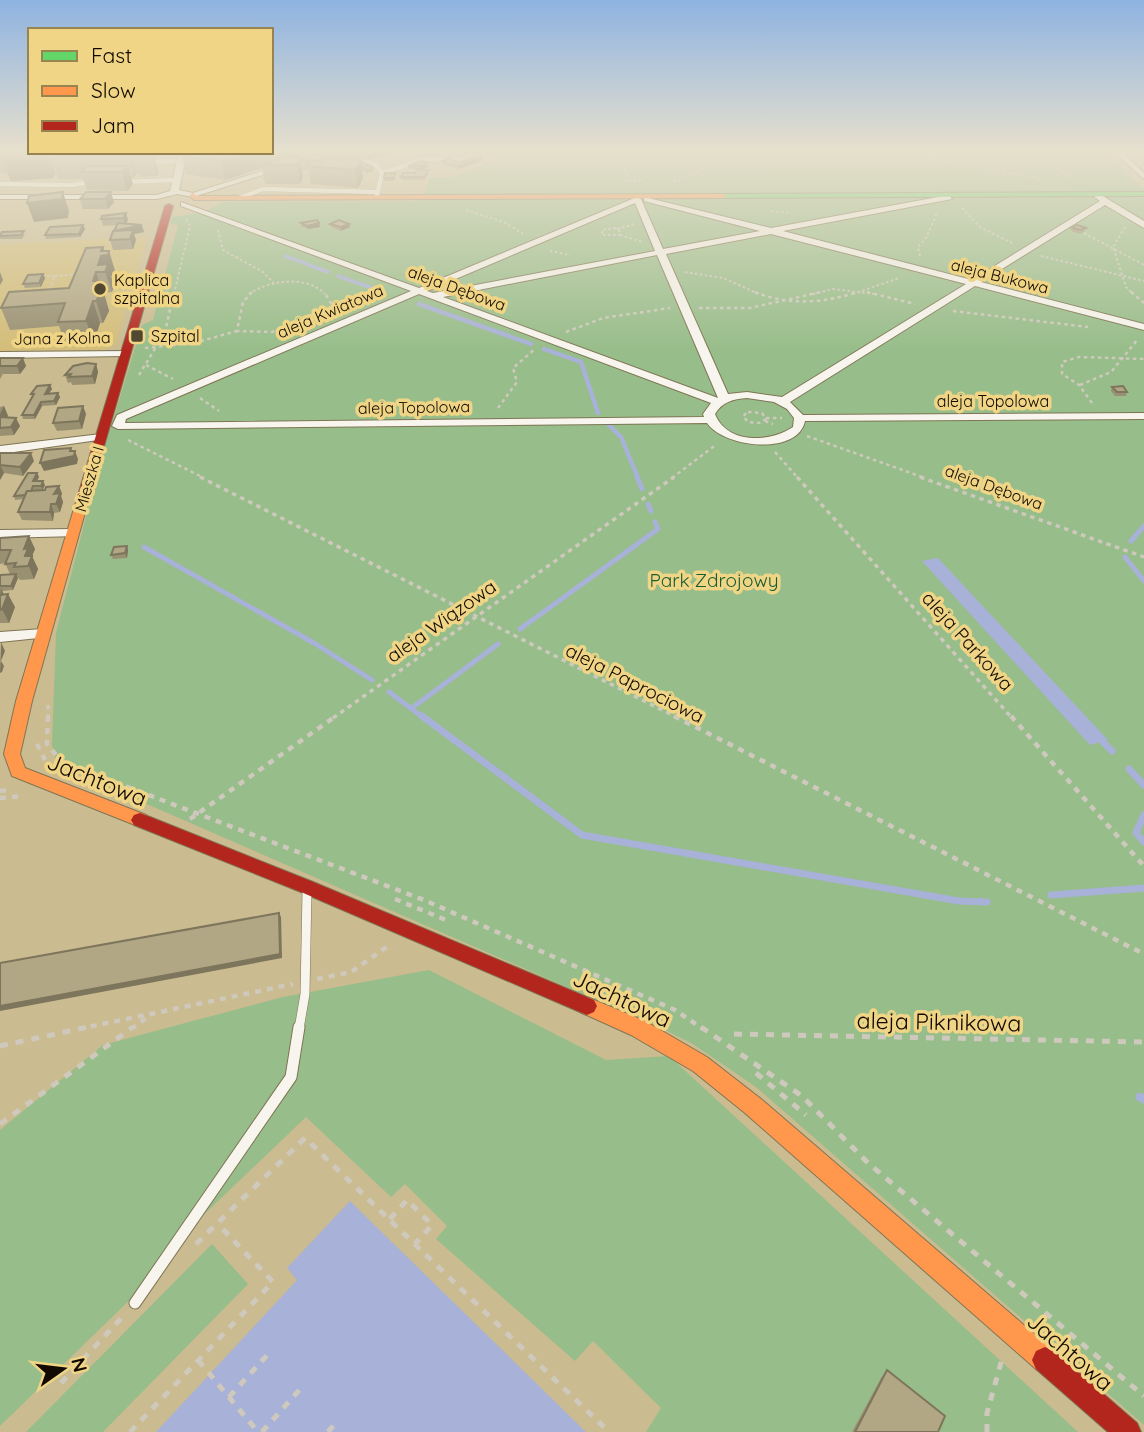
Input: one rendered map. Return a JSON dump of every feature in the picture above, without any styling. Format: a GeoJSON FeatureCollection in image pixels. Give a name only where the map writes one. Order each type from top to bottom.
{"type":"FeatureCollection","features":[{"type":"Feature","properties":{"kind":"street","name":"Mieszka I"},"geometry":{"type":"LineString","coordinates":[[6,756],[125,351],[173,217]]}},
{"type":"Feature","properties":{"kind":"street","name":"aleja Dębowa"},"geometry":{"type":"LineString","coordinates":[[218,217],[550,340],[722,400]]}},
{"type":"Feature","properties":{"kind":"street","name":"aleja Kwiatowa"},"geometry":{"type":"LineString","coordinates":[[118,426],[121,417],[589,217]]}},
{"type":"Feature","properties":{"kind":"street"},"geometry":{"type":"LineString","coordinates":[[645,217],[722,400]]}},
{"type":"Feature","properties":{"kind":"street","name":"aleja Bukowa"},"geometry":{"type":"LineString","coordinates":[[724,217],[773,232],[1144,327]]}},
{"type":"Feature","properties":{"kind":"street"},"geometry":{"type":"LineString","coordinates":[[432,296],[849,217]]}},
{"type":"Feature","properties":{"kind":"street"},"geometry":{"type":"LineString","coordinates":[[782,402],[1074,217]]}},
{"type":"Feature","properties":{"kind":"street"},"geometry":{"type":"LineString","coordinates":[[1128,217],[1144,225]]}},
{"type":"Feature","properties":{"kind":"street","name":"Jana z Kolna"},"geometry":{"type":"LineString","coordinates":[[0,355],[125,351]]}},
{"type":"Feature","properties":{"kind":"street"},"geometry":{"type":"LineString","coordinates":[[747,395],[782,402],[797,412],[800,418],[794,432],[765,441],[729,435],[710,420],[712,407],[722,400],[747,395]]}},
{"type":"Feature","properties":{"kind":"street","name":"aleja Topolowa"},"geometry":{"type":"LineString","coordinates":[[800,418],[1144,416]]}},
{"type":"Feature","properties":{"kind":"street","name":"aleja Topolowa"},"geometry":{"type":"LineString","coordinates":[[118,426],[710,420]]}},
{"type":"Feature","properties":{"kind":"street"},"geometry":{"type":"LineString","coordinates":[[0,450],[101,437]]}},
{"type":"Feature","properties":{"kind":"street"},"geometry":{"type":"LineString","coordinates":[[0,534],[73,533]]}},
{"type":"Feature","properties":{"kind":"street"},"geometry":{"type":"LineString","coordinates":[[0,638],[43,634]]}},
{"type":"Feature","properties":{"kind":"street","name":"Jachtowa"},"geometry":{"type":"LineString","coordinates":[[6,756],[18,772],[31,779],[307,887],[638,1028],[700,1064],[753,1106],[1128,1432]]}},
{"type":"Feature","properties":{"kind":"lane"},"geometry":{"type":"LineString","coordinates":[[135,1303],[291,1077],[305,982],[307,887]]}},
{"type":"Feature","properties":{"kind":"path"},"geometry":{"type":"LineString","coordinates":[[136,380],[165,332],[190,226],[186,217]]}},
{"type":"Feature","properties":{"kind":"path"},"geometry":{"type":"LineString","coordinates":[[216,217],[223,250],[263,272],[274,283]]}},
{"type":"Feature","properties":{"kind":"path"},"geometry":{"type":"LineString","coordinates":[[1113,247],[1125,229],[1125,217]]}},
{"type":"Feature","properties":{"kind":"path"},"geometry":{"type":"LineString","coordinates":[[614,228],[620,234],[608,237],[601,231],[614,228]]}},
{"type":"Feature","properties":{"kind":"path"},"geometry":{"type":"LineString","coordinates":[[1084,233],[1144,265]]}},
{"type":"Feature","properties":{"kind":"path"},"geometry":{"type":"LineString","coordinates":[[1113,247],[1126,287],[1144,303]]}},
{"type":"Feature","properties":{"kind":"path"},"geometry":{"type":"LineString","coordinates":[[1135,258],[1144,257]]}},
{"type":"Feature","properties":{"kind":"path"},"geometry":{"type":"LineString","coordinates":[[35,277],[83,274]]}},
{"type":"Feature","properties":{"kind":"path"},"geometry":{"type":"LineString","coordinates":[[45,300],[55,275]]}},
{"type":"Feature","properties":{"kind":"path"},"geometry":{"type":"LineString","coordinates":[[125,351],[194,343],[237,331],[272,332],[333,306],[327,292],[318,286],[274,283],[244,299],[237,331]]}},
{"type":"Feature","properties":{"kind":"path"},"geometry":{"type":"LineString","coordinates":[[485,422],[514,388],[515,364],[550,340],[603,318],[650,309],[750,308],[833,289],[864,291],[931,308],[1100,329]]}},
{"type":"Feature","properties":{"kind":"path"},"geometry":{"type":"LineString","coordinates":[[41,294],[59,292]]}},
{"type":"Feature","properties":{"kind":"path"},"geometry":{"type":"LineString","coordinates":[[1079,385],[1111,372],[1120,358],[1144,333]]}},
{"type":"Feature","properties":{"kind":"path"},"geometry":{"type":"LineString","coordinates":[[1101,416],[1079,385],[1062,374],[1062,362],[1079,357],[1144,359]]}},
{"type":"Feature","properties":{"kind":"path"},"geometry":{"type":"LineString","coordinates":[[748,412],[762,413],[766,419],[760,423],[748,422],[743,416],[748,412]]}},
{"type":"Feature","properties":{"kind":"path","name":"aleja Dębowa"},"geometry":{"type":"LineString","coordinates":[[794,432],[1144,557]]}},
{"type":"Feature","properties":{"kind":"path","name":"aleja Wiązowa"},"geometry":{"type":"LineString","coordinates":[[173,835],[197,814],[639,503],[729,435]]}},
{"type":"Feature","properties":{"kind":"path","name":"aleja Paprociowa"},"geometry":{"type":"LineString","coordinates":[[125,439],[1144,954]]}},
{"type":"Feature","properties":{"kind":"path","name":"aleja Parkowa"},"geometry":{"type":"LineString","coordinates":[[765,441],[1144,866]]}},
{"type":"Feature","properties":{"kind":"path"},"geometry":{"type":"LineString","coordinates":[[48,705],[47,747],[55,758],[73,767]]}},
{"type":"Feature","properties":{"kind":"path"},"geometry":{"type":"LineString","coordinates":[[0,1046],[351,972],[410,931]]}},
{"type":"Feature","properties":{"kind":"path"},"geometry":{"type":"LineString","coordinates":[[0,1124],[150,1014]]}},
{"type":"Feature","properties":{"kind":"path","name":"aleja Piknikowa"},"geometry":{"type":"LineString","coordinates":[[734,1034],[1144,1042]]}},
{"type":"Feature","properties":{"kind":"path"},"geometry":{"type":"LineString","coordinates":[[130,1432],[273,1282],[218,1224],[305,1138],[609,1432]]}},
{"type":"Feature","properties":{"kind":"path"},"geometry":{"type":"LineString","coordinates":[[390,1219],[407,1200],[432,1225],[415,1244]]}},
{"type":"Feature","properties":{"kind":"path"},"geometry":{"type":"LineString","coordinates":[[988,1432],[987,1413],[994,1381],[1012,1331]]}},
{"type":"Feature","properties":{"kind":"path"},"geometry":{"type":"LineString","coordinates":[[229,1397],[270,1352]]}},
{"type":"Feature","properties":{"kind":"path"},"geometry":{"type":"LineString","coordinates":[[198,1360],[260,1432],[301,1388]]}},
{"type":"Feature","properties":{"kind":"path"},"geometry":{"type":"LineString","coordinates":[[328,1432],[334,1424]]}},
{"type":"Feature","properties":{"kind":"shaded area"},"geometry":{"type":"Polygon","coordinates":[[[147,237],[115,345],[104,350],[0,351],[0,244],[147,237]]]}},
{"type":"Feature","properties":{"kind":"green space","name":"Park Zdrojowy"},"geometry":{"type":"Polygon","coordinates":[[[173,217],[1144,217],[1144,1425],[756,1087],[693,1044],[57,765],[52,745],[56,633],[100,463],[142,325],[153,320],[178,225],[170,223],[173,217]]]}},
{"type":"Feature","properties":{"kind":"green space"},"geometry":{"type":"Polygon","coordinates":[[[429,970],[606,1060],[669,1056],[1078,1432],[646,1432],[661,1408],[593,1341],[575,1361],[436,1239],[447,1226],[405,1184],[391,1197],[306,1117],[196,1222],[140,1290],[0,1426],[0,1130],[103,1045],[283,997],[429,970]]]}},
{"type":"Feature","properties":{"kind":"green space"},"geometry":{"type":"Polygon","coordinates":[[[212,1244],[248,1284],[103,1432],[26,1432],[212,1244]]]}},
{"type":"Feature","properties":{"kind":"water"},"geometry":{"type":"Polygon","coordinates":[[[938,558],[1108,740],[1090,745],[922,561],[938,558]]]}},
{"type":"Feature","properties":{"kind":"water"},"geometry":{"type":"Polygon","coordinates":[[[350,1201],[586,1432],[156,1432],[297,1280],[287,1268],[350,1201]]]}},
{"type":"Feature","properties":{"kind":"building"},"geometry":{"type":"Polygon","coordinates":[[[102,217],[124,217],[123,218],[101,219],[102,217]]]}},
{"type":"Feature","properties":{"kind":"building"},"geometry":{"type":"Polygon","coordinates":[[[317,220],[319,223],[307,226],[301,223],[317,220]]]}},
{"type":"Feature","properties":{"kind":"building"},"geometry":{"type":"Polygon","coordinates":[[[339,220],[349,224],[341,227],[330,224],[339,220]]]}},
{"type":"Feature","properties":{"kind":"building"},"geometry":{"type":"Polygon","coordinates":[[[118,223],[142,225],[114,231],[118,223]]]}},
{"type":"Feature","properties":{"kind":"building"},"geometry":{"type":"Polygon","coordinates":[[[83,225],[79,234],[45,235],[50,227],[83,225]]]}},
{"type":"Feature","properties":{"kind":"building"},"geometry":{"type":"Polygon","coordinates":[[[1077,225],[1086,228],[1072,228],[1077,225]]]}},
{"type":"Feature","properties":{"kind":"building"},"geometry":{"type":"Polygon","coordinates":[[[133,230],[130,239],[110,240],[113,231],[133,230]]]}},
{"type":"Feature","properties":{"kind":"building"},"geometry":{"type":"Polygon","coordinates":[[[24,231],[21,235],[0,236],[2,232],[24,231]]]}},
{"type":"Feature","properties":{"kind":"building"},"geometry":{"type":"Polygon","coordinates":[[[103,247],[101,251],[109,251],[108,255],[101,256],[98,265],[108,264],[105,272],[96,272],[93,281],[98,281],[96,286],[102,286],[103,290],[96,301],[93,301],[86,321],[58,322],[65,303],[1,308],[9,292],[69,288],[86,248],[103,247]]]}},
{"type":"Feature","properties":{"kind":"building"},"geometry":{"type":"Polygon","coordinates":[[[43,274],[39,283],[23,284],[28,275],[43,274]]]}},
{"type":"Feature","properties":{"kind":"building"},"geometry":{"type":"Polygon","coordinates":[[[0,358],[23,358],[17,366],[0,366],[0,358]]]}},
{"type":"Feature","properties":{"kind":"building"},"geometry":{"type":"Polygon","coordinates":[[[96,364],[92,376],[65,375],[73,366],[96,364]]]}},
{"type":"Feature","properties":{"kind":"building"},"geometry":{"type":"Polygon","coordinates":[[[50,385],[45,394],[58,393],[54,401],[41,402],[34,415],[22,415],[37,386],[50,385]]]}},
{"type":"Feature","properties":{"kind":"building"},"geometry":{"type":"Polygon","coordinates":[[[1123,386],[1127,392],[1117,392],[1112,387],[1123,386]]]}},
{"type":"Feature","properties":{"kind":"building"},"geometry":{"type":"Polygon","coordinates":[[[83,406],[79,421],[53,423],[58,408],[83,406]]]}},
{"type":"Feature","properties":{"kind":"building"},"geometry":{"type":"Polygon","coordinates":[[[0,417],[16,418],[11,427],[0,428],[0,417]]]}},
{"type":"Feature","properties":{"kind":"building"},"geometry":{"type":"Polygon","coordinates":[[[71,448],[70,451],[75,451],[74,456],[40,463],[44,450],[71,448]]]}},
{"type":"Feature","properties":{"kind":"building"},"geometry":{"type":"Polygon","coordinates":[[[0,453],[31,453],[20,467],[0,465],[0,453]]]}},
{"type":"Feature","properties":{"kind":"building"},"geometry":{"type":"Polygon","coordinates":[[[28,473],[37,473],[33,481],[43,481],[41,486],[33,486],[25,495],[14,496],[28,473]]]}},
{"type":"Feature","properties":{"kind":"building"},"geometry":{"type":"Polygon","coordinates":[[[59,486],[54,494],[60,493],[56,504],[51,504],[50,512],[18,512],[27,491],[59,486]]]}},
{"type":"Feature","properties":{"kind":"building"},"geometry":{"type":"Polygon","coordinates":[[[29,536],[24,549],[28,548],[25,556],[32,556],[28,566],[14,567],[16,563],[5,564],[11,550],[0,550],[0,538],[29,536]]]}},
{"type":"Feature","properties":{"kind":"building"},"geometry":{"type":"Polygon","coordinates":[[[127,546],[125,553],[111,555],[114,547],[127,546]]]}},
{"type":"Feature","properties":{"kind":"building"},"geometry":{"type":"Polygon","coordinates":[[[16,574],[11,586],[0,586],[0,575],[16,574]]]}},
{"type":"Feature","properties":{"kind":"building"},"geometry":{"type":"Polygon","coordinates":[[[8,594],[2,609],[0,610],[0,595],[8,594]]]}},
{"type":"Feature","properties":{"kind":"building"},"geometry":{"type":"Polygon","coordinates":[[[279,913],[280,954],[0,1006],[0,963],[279,913]]]}},
{"type":"Feature","properties":{"kind":"building"},"geometry":{"type":"Polygon","coordinates":[[[887,1370],[945,1416],[938,1432],[855,1432],[887,1370]]]}},
{"type":"Feature","properties":{"kind":"waterway"},"geometry":{"type":"LineString","coordinates":[[285,256],[328,272]]}},
{"type":"Feature","properties":{"kind":"waterway"},"geometry":{"type":"LineString","coordinates":[[338,276],[381,291]]}},
{"type":"Feature","properties":{"kind":"waterway"},"geometry":{"type":"LineString","coordinates":[[419,304],[531,344]]}},
{"type":"Feature","properties":{"kind":"waterway"},"geometry":{"type":"LineString","coordinates":[[544,349],[581,362],[598,413]]}},
{"type":"Feature","properties":{"kind":"waterway"},"geometry":{"type":"LineString","coordinates":[[608,424],[621,437],[638,478]]}},
{"type":"Feature","properties":{"kind":"waterway"},"geometry":{"type":"LineString","coordinates":[[637,477],[642,489]]}},
{"type":"Feature","properties":{"kind":"waterway"},"geometry":{"type":"LineString","coordinates":[[648,504],[651,511]]}},
{"type":"Feature","properties":{"kind":"waterway"},"geometry":{"type":"LineString","coordinates":[[520,629],[658,529],[655,522]]}},
{"type":"Feature","properties":{"kind":"waterway"},"geometry":{"type":"LineString","coordinates":[[1131,541],[1144,526]]}},
{"type":"Feature","properties":{"kind":"waterway"},"geometry":{"type":"LineString","coordinates":[[144,547],[314,643],[372,680]]}},
{"type":"Feature","properties":{"kind":"waterway"},"geometry":{"type":"LineString","coordinates":[[1125,557],[1144,581]]}},
{"type":"Feature","properties":{"kind":"waterway"},"geometry":{"type":"LineString","coordinates":[[412,708],[498,644]]}},
{"type":"Feature","properties":{"kind":"waterway"},"geometry":{"type":"LineString","coordinates":[[389,692],[424,718]]}},
{"type":"Feature","properties":{"kind":"waterway"},"geometry":{"type":"LineString","coordinates":[[422,716],[582,835],[959,901],[987,902]]}},
{"type":"Feature","properties":{"kind":"waterway"},"geometry":{"type":"LineString","coordinates":[[1103,742],[1112,751]]}},
{"type":"Feature","properties":{"kind":"waterway"},"geometry":{"type":"LineString","coordinates":[[1129,769],[1144,785]]}},
{"type":"Feature","properties":{"kind":"waterway"},"geometry":{"type":"LineString","coordinates":[[1144,815],[1136,833],[1144,842]]}},
{"type":"Feature","properties":{"kind":"waterway"},"geometry":{"type":"LineString","coordinates":[[1051,895],[1144,888]]}},
{"type":"Feature","properties":{"kind":"waterway"},"geometry":{"type":"LineString","coordinates":[[1140,1097],[1144,1099]]}},
{"type":"Feature","properties":{"kind":"traffic: slow"},"geometry":{"type":"LineString","coordinates":[[82,502],[24,701],[12,754],[18,772],[140,820]]}},
{"type":"Feature","properties":{"kind":"traffic: slow"},"geometry":{"type":"LineString","coordinates":[[587,1006],[638,1028],[700,1064],[753,1106],[1045,1360]]}},
{"type":"Feature","properties":{"kind":"traffic: jam"},"geometry":{"type":"LineString","coordinates":[[82,502],[166,217]]}},
{"type":"Feature","properties":{"kind":"traffic: jam"},"geometry":{"type":"LineString","coordinates":[[140,820],[307,887],[587,1006]]}},
{"type":"Feature","properties":{"kind":"traffic: jam"},"geometry":{"type":"LineString","coordinates":[[1045,1360],[1128,1432]]}},
{"type":"Feature","properties":{"kind":"place","name":"Kaplica szpitalna"},"geometry":{"type":"Point","coordinates":[100,289]}},
{"type":"Feature","properties":{"kind":"place","name":"Szpital"},"geometry":{"type":"Point","coordinates":[137,336]}}]}
